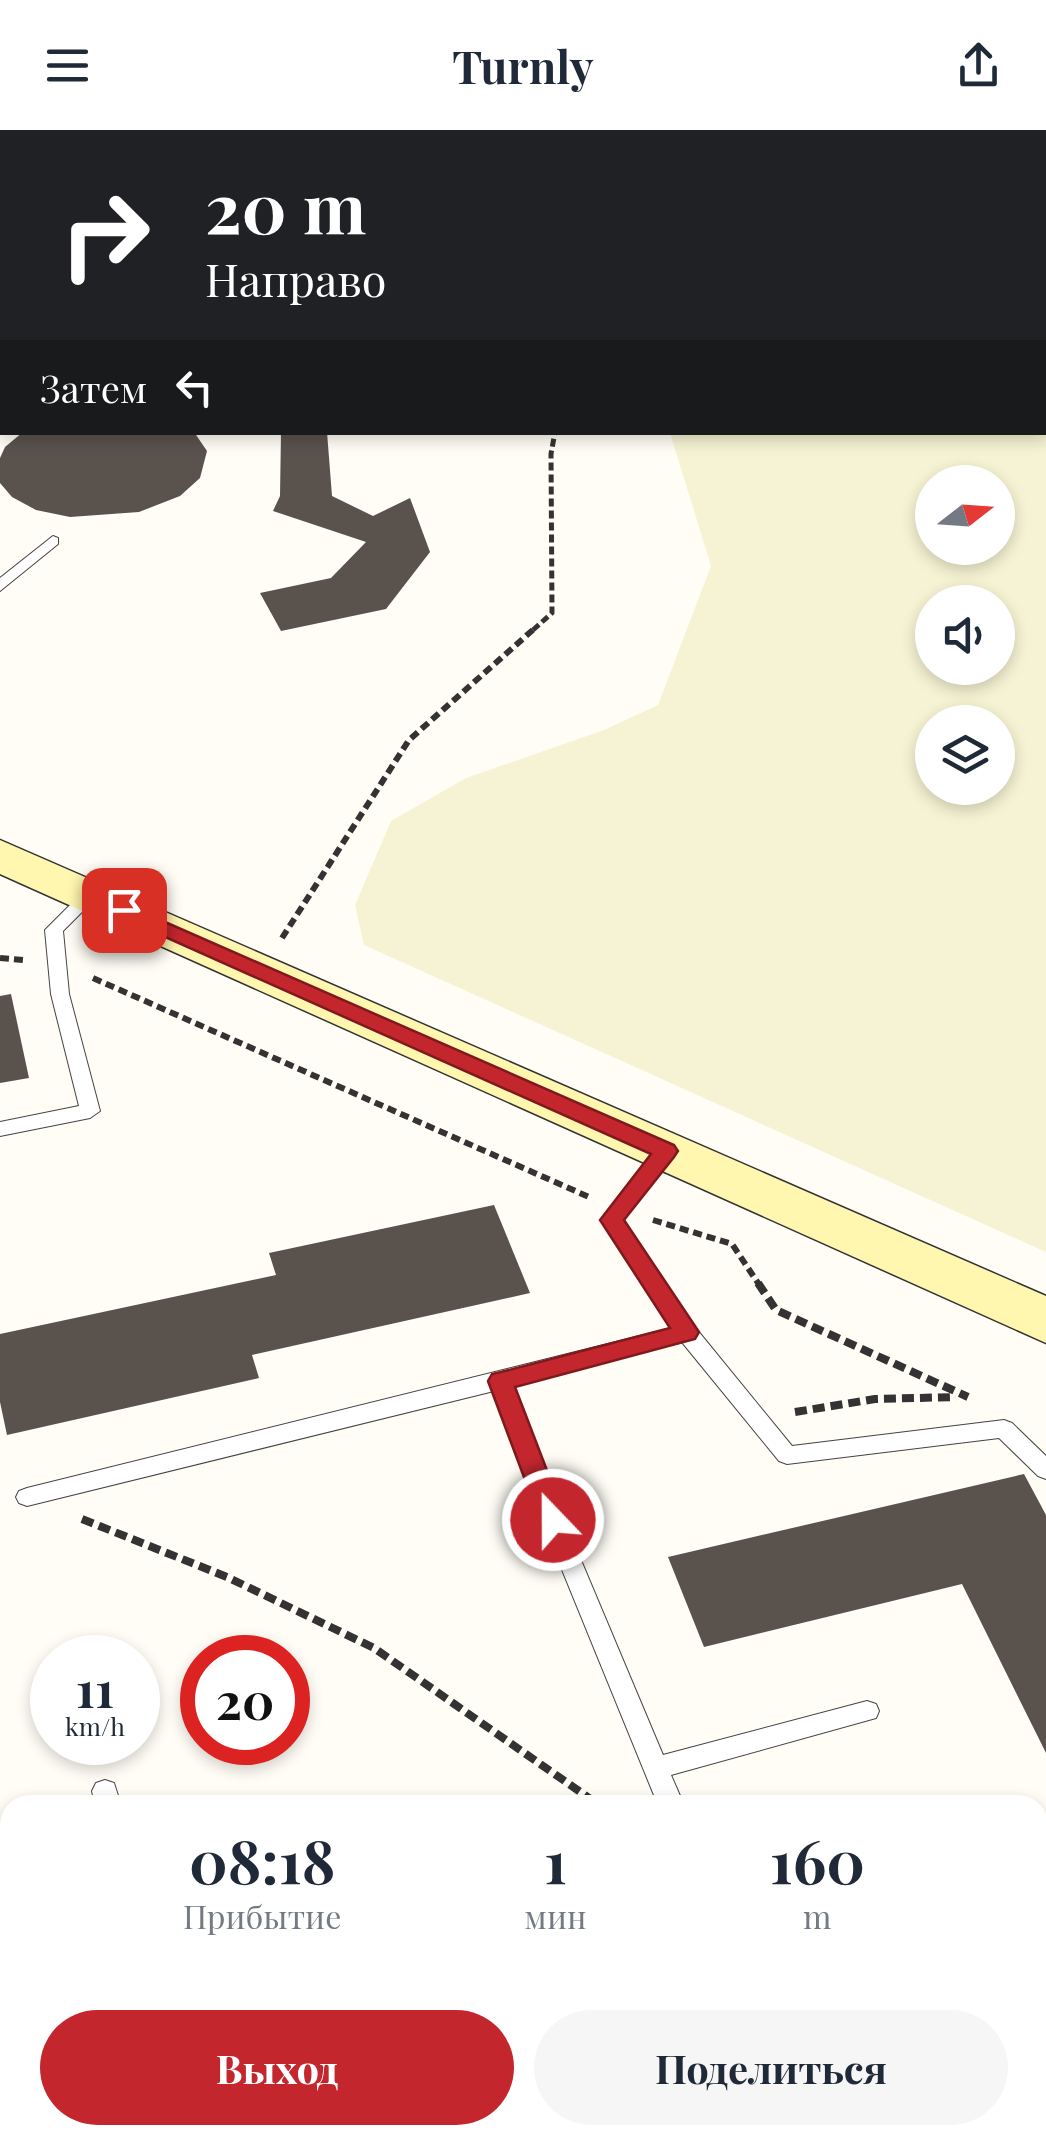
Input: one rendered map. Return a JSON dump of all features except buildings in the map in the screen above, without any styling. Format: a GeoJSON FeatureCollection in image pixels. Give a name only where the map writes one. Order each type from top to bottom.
{"type":"FeatureCollection","features":[{"type":"Feature","properties":{"kind":"main road"},"geometry":{"type":"LineString","coordinates":[[0,855],[1046,1320]]}},
{"type":"Feature","properties":{"kind":"lane"},"geometry":{"type":"LineString","coordinates":[[0,586],[53,542]]}},
{"type":"Feature","properties":{"kind":"lane"},"geometry":{"type":"LineString","coordinates":[[0,1129],[90,1111],[60,994],[54,930],[90,895]]}},
{"type":"Feature","properties":{"kind":"lane"},"geometry":{"type":"LineString","coordinates":[[666,1151],[611,1220],[686,1332],[787,1455],[1004,1429],[1046,1470]]}},
{"type":"Feature","properties":{"kind":"lane"},"geometry":{"type":"LineString","coordinates":[[28,1497],[686,1332]]}},
{"type":"Feature","properties":{"kind":"lane"},"geometry":{"type":"LineString","coordinates":[[501,1381],[538,1484],[667,1795]]}},
{"type":"Feature","properties":{"kind":"lane"},"geometry":{"type":"LineString","coordinates":[[656,1768],[867,1712]]}},
{"type":"Feature","properties":{"kind":"path"},"geometry":{"type":"LineString","coordinates":[[260,972],[408,740],[552,613],[551,454],[554,435]]}},
{"type":"Feature","properties":{"kind":"path"},"geometry":{"type":"LineString","coordinates":[[0,958],[57,963],[619,1210],[732,1244],[776,1310],[968,1397]]}},
{"type":"Feature","properties":{"kind":"path"},"geometry":{"type":"LineString","coordinates":[[760,1422],[826,1404],[896,1396],[988,1401]]}},
{"type":"Feature","properties":{"kind":"path"},"geometry":{"type":"LineString","coordinates":[[28,1497],[227,1576],[374,1648],[586,1795]]}},
{"type":"Feature","properties":{"kind":"shaded area"},"geometry":{"type":"Polygon","coordinates":[[[671,435],[1046,435],[1046,1252],[364,945],[355,905],[391,821],[466,778],[604,730],[658,705],[711,566],[671,435]]]}},
{"type":"Feature","properties":{"kind":"route"},"geometry":{"type":"LineString","coordinates":[[124,910],[666,1151],[611,1220],[686,1332],[501,1381],[553,1520]]}}]}
